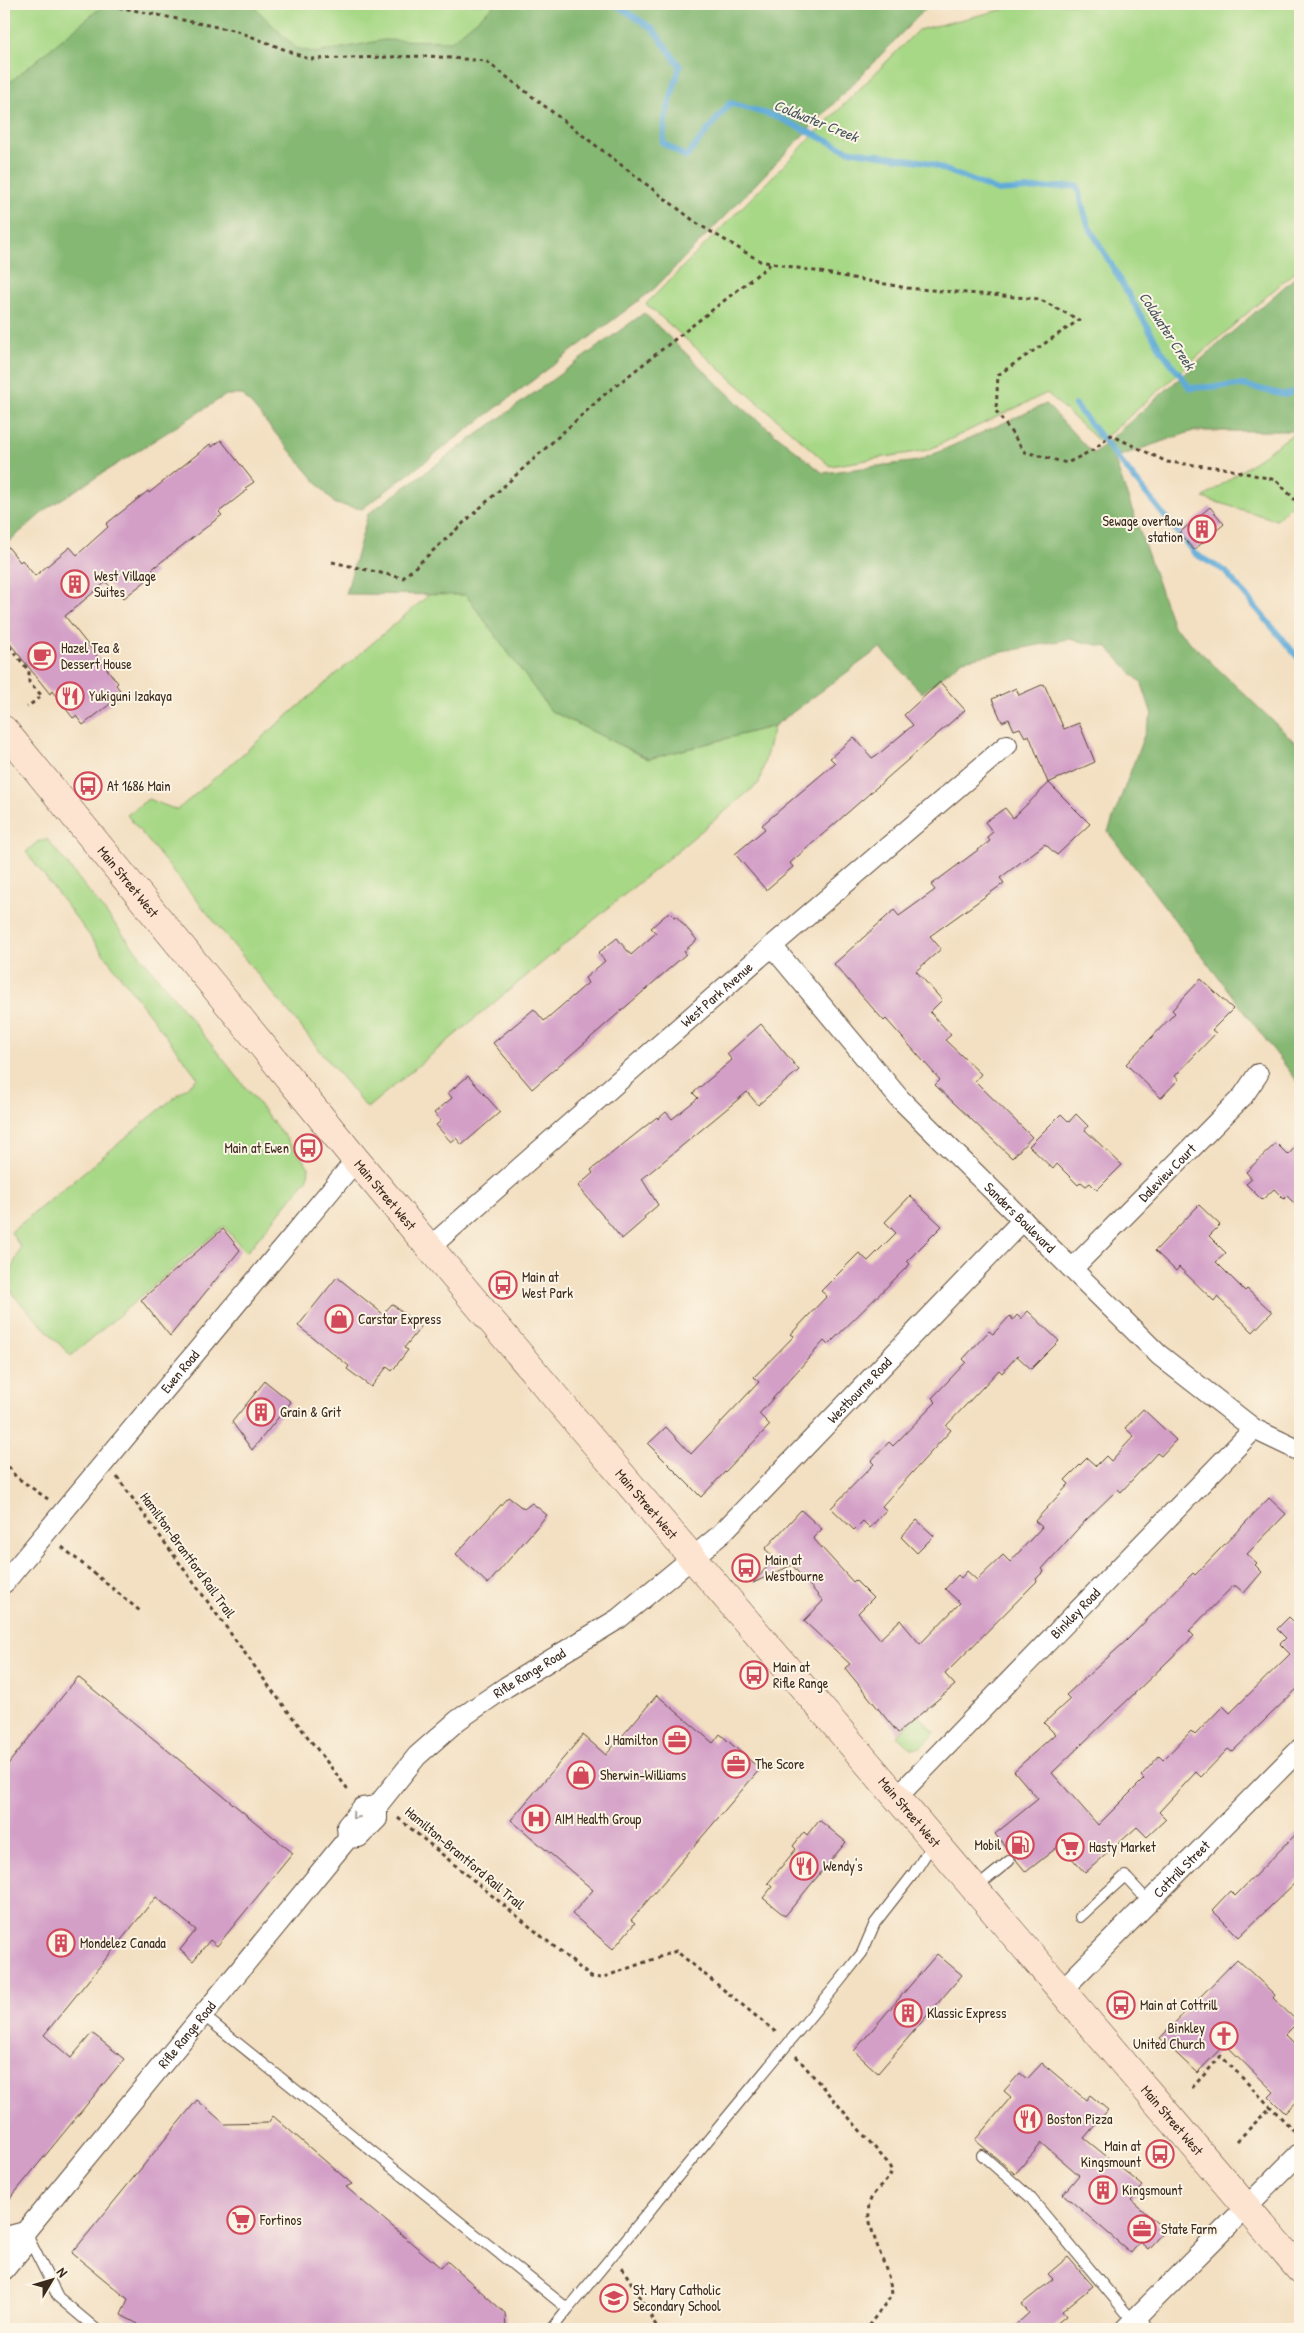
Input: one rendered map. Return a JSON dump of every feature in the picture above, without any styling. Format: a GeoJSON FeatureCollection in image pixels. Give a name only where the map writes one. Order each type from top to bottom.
{"type":"FeatureCollection","features":[{"type":"Feature","properties":{"kind":"main road","name":"Main Street West"},"geometry":{"type":"LineString","coordinates":[[4,730],[356,1160],[1300,2270]]}},
{"type":"Feature","properties":{"kind":"street","name":"West Park Avenue"},"geometry":{"type":"LineString","coordinates":[[430,1247],[772,946],[1007,745]]}},
{"type":"Feature","properties":{"kind":"street","name":"Sanders Boulevard"},"geometry":{"type":"LineString","coordinates":[[772,946],[899,1098],[1159,1355],[1254,1429],[1300,1451]]}},
{"type":"Feature","properties":{"kind":"street","name":"Daleview Court"},"geometry":{"type":"LineString","coordinates":[[1073,1268],[1243,1096],[1258,1074]]}},
{"type":"Feature","properties":{"kind":"street","name":"Ewen Road"},"geometry":{"type":"LineString","coordinates":[[4,1583],[356,1160]]}},
{"type":"Feature","properties":{"kind":"street","name":"Westbourne Road"},"geometry":{"type":"LineString","coordinates":[[694,1557],[720,1535],[1023,1220]]}},
{"type":"Feature","properties":{"kind":"street","name":"Binkley Road"},"geometry":{"type":"LineString","coordinates":[[897,1797],[1254,1429]]}},
{"type":"Feature","properties":{"kind":"street","name":"Rifle Range Road"},"geometry":{"type":"LineString","coordinates":[[4,2270],[23,2247],[25,2232],[348,1838],[360,1837],[377,1819],[378,1806],[417,1756],[458,1720],[506,1687],[618,1620],[694,1557]]}},
{"type":"Feature","properties":{"kind":"street","name":"Cottrill Street"},"geometry":{"type":"LineString","coordinates":[[1062,1990],[1300,1749]]}},
{"type":"Feature","properties":{"kind":"street"},"geometry":{"type":"LineString","coordinates":[[1137,2324],[1247,2207],[1299,2144]]}},
{"type":"Feature","properties":{"kind":"street","name":"Rifle Range Road"},"geometry":{"type":"LineString","coordinates":[[4,2243],[10,2236],[25,2232]]}},
{"type":"Feature","properties":{"kind":"lane"},"geometry":{"type":"LineString","coordinates":[[552,2329],[840,1982],[862,1953],[875,1923],[904,1887],[934,1841]]}},
{"type":"Feature","properties":{"kind":"lane"},"geometry":{"type":"LineString","coordinates":[[976,1888],[1009,1860]]}},
{"type":"Feature","properties":{"kind":"lane"},"geometry":{"type":"LineString","coordinates":[[1080,1918],[1125,1876],[1149,1902]]}},
{"type":"Feature","properties":{"kind":"lane"},"geometry":{"type":"LineString","coordinates":[[204,2016],[568,2310]]}},
{"type":"Feature","properties":{"kind":"lane"},"geometry":{"type":"LineString","coordinates":[[982,2155],[1030,2197],[1137,2324]]}},
{"type":"Feature","properties":{"kind":"lane"},"geometry":{"type":"LineString","coordinates":[[25,2232],[58,2297],[96,2329]]}},
{"type":"Feature","properties":{"kind":"path"},"geometry":{"type":"LineString","coordinates":[[103,4],[237,31],[309,59],[428,56],[486,61],[698,224],[760,261],[907,288],[1039,299],[1079,320],[998,375],[996,411],[1025,452],[1067,463],[1093,450],[1111,435],[1167,462],[1223,468],[1276,480],[1300,505]]}},
{"type":"Feature","properties":{"kind":"path"},"geometry":{"type":"LineString","coordinates":[[332,562],[403,578],[604,395],[772,263]]}},
{"type":"Feature","properties":{"kind":"path"},"geometry":{"type":"LineString","coordinates":[[5,643],[29,671],[29,682],[42,696],[27,707]]}},
{"type":"Feature","properties":{"kind":"path"},"geometry":{"type":"LineString","coordinates":[[4,1460],[16,1477],[48,1500],[54,1493]]}},
{"type":"Feature","properties":{"kind":"path","name":"Hamilton-Brantford Rail Trail"},"geometry":{"type":"LineString","coordinates":[[104,1464],[119,1478],[271,1689],[354,1797],[395,1815],[592,1977],[601,1978],[676,1951],[778,2034]]}},
{"type":"Feature","properties":{"kind":"path"},"geometry":{"type":"LineString","coordinates":[[57,1543],[140,1611]]}},
{"type":"Feature","properties":{"kind":"path"},"geometry":{"type":"LineString","coordinates":[[796,2056],[887,2162],[892,2171],[889,2179],[875,2191],[869,2205],[870,2219],[891,2282],[892,2295],[866,2329]]}},
{"type":"Feature","properties":{"kind":"path"},"geometry":{"type":"LineString","coordinates":[[1192,2088],[1221,2056],[1271,2107],[1299,2144]]}},
{"type":"Feature","properties":{"kind":"path"},"geometry":{"type":"LineString","coordinates":[[1236,2141],[1271,2107]]}},
{"type":"Feature","properties":{"kind":"path"},"geometry":{"type":"LineString","coordinates":[[613,2256],[621,2266],[658,2329]]}},
{"type":"Feature","properties":{"kind":"green space"},"geometry":{"type":"Polygon","coordinates":[[[4,4],[524,4],[522,82],[4,90],[4,4]]]}},
{"type":"Feature","properties":{"kind":"green space"},"geometry":{"type":"Polygon","coordinates":[[[105,4],[251,4],[296,48],[316,53],[384,40],[451,41],[496,4],[930,4],[654,289],[362,509],[335,504],[243,395],[226,395],[49,507],[4,546],[4,87],[105,4]]]}},
{"type":"Feature","properties":{"kind":"green space"},"geometry":{"type":"Polygon","coordinates":[[[1011,4],[1300,4],[1300,267],[1100,442],[1047,393],[928,450],[830,466],[646,304],[918,30],[1005,9],[1011,4]]]}},
{"type":"Feature","properties":{"kind":"green space"},"geometry":{"type":"Polygon","coordinates":[[[1300,273],[1300,429],[1297,431],[1193,431],[1114,458],[1173,626],[1300,747],[1300,1085],[1108,832],[1152,714],[1142,684],[1107,647],[1069,639],[963,660],[922,693],[880,648],[774,726],[649,759],[551,711],[466,595],[346,594],[368,514],[644,313],[744,409],[823,473],[918,461],[1046,404],[1093,454],[1300,273]]]}},
{"type":"Feature","properties":{"kind":"green space"},"geometry":{"type":"Polygon","coordinates":[[[1300,429],[1300,496],[1276,520],[1203,498],[1300,429]]]}},
{"type":"Feature","properties":{"kind":"green space"},"geometry":{"type":"Polygon","coordinates":[[[430,594],[466,595],[551,711],[648,759],[774,726],[759,783],[367,1108],[127,815],[148,799],[177,810],[430,594]]]}},
{"type":"Feature","properties":{"kind":"green space"},"geometry":{"type":"Polygon","coordinates":[[[47,839],[309,1167],[308,1178],[246,1253],[224,1226],[71,1356],[16,1298],[6,1281],[21,1248],[11,1232],[198,1078],[26,852],[37,842],[47,839]]]}},
{"type":"Feature","properties":{"kind":"green space"},"geometry":{"type":"Polygon","coordinates":[[[919,1715],[935,1733],[920,1747],[912,1748],[897,1735],[919,1715]]]}},
{"type":"Feature","properties":{"kind":"building","name":"West Village Suites"},"geometry":{"type":"Polygon","coordinates":[[[221,440],[254,482],[245,488],[247,490],[219,512],[222,515],[152,569],[156,573],[124,598],[106,582],[65,616],[118,683],[116,685],[123,694],[83,725],[76,716],[73,718],[52,691],[50,694],[4,636],[4,542],[20,562],[22,560],[35,576],[70,547],[77,555],[108,527],[106,524],[148,491],[149,493],[210,444],[212,447],[221,440]]]}},
{"type":"Feature","properties":{"kind":"building","name":"Sewage overflow station"},"geometry":{"type":"Polygon","coordinates":[[[1210,507],[1224,524],[1194,550],[1179,533],[1210,507]]]}},
{"type":"Feature","properties":{"kind":"building"},"geometry":{"type":"Polygon","coordinates":[[[940,682],[965,710],[790,863],[793,867],[766,890],[735,854],[765,829],[762,825],[835,763],[830,758],[854,737],[872,758],[880,753],[913,725],[904,715],[940,682]]]}},
{"type":"Feature","properties":{"kind":"building"},"geometry":{"type":"Polygon","coordinates":[[[1044,684],[1064,729],[1079,723],[1095,762],[1048,783],[1029,735],[1025,737],[1020,728],[1014,730],[1009,719],[1002,722],[992,699],[1016,688],[1019,695],[1044,684]]]}},
{"type":"Feature","properties":{"kind":"building"},"geometry":{"type":"Polygon","coordinates":[[[1049,783],[1090,824],[1057,855],[1045,844],[1000,878],[1004,883],[930,936],[941,949],[916,971],[942,1000],[930,1012],[951,1035],[945,1040],[981,1074],[975,1081],[1032,1137],[1012,1158],[935,1085],[940,1080],[886,1019],[884,1021],[834,964],[894,910],[899,916],[935,890],[931,885],[990,841],[987,837],[993,832],[985,822],[1005,808],[1013,818],[1049,783]]]}},
{"type":"Feature","properties":{"kind":"building"},"geometry":{"type":"Polygon","coordinates":[[[669,912],[674,917],[676,916],[697,940],[684,951],[686,954],[532,1089],[493,1043],[534,1009],[544,1021],[588,983],[585,978],[605,961],[598,953],[617,938],[631,955],[656,933],[651,928],[669,912]]]}},
{"type":"Feature","properties":{"kind":"building"},"geometry":{"type":"Polygon","coordinates":[[[1201,979],[1233,1009],[1212,1030],[1216,1033],[1175,1076],[1179,1079],[1161,1098],[1126,1064],[1175,1013],[1172,1010],[1201,979]]]}},
{"type":"Feature","properties":{"kind":"building"},"geometry":{"type":"Polygon","coordinates":[[[761,1024],[799,1070],[758,1105],[747,1092],[642,1179],[658,1205],[622,1239],[578,1186],[593,1173],[591,1170],[657,1117],[658,1119],[666,1112],[672,1119],[698,1098],[693,1093],[732,1060],[727,1054],[761,1024]]]}},
{"type":"Feature","properties":{"kind":"building"},"geometry":{"type":"Polygon","coordinates":[[[468,1076],[500,1112],[462,1145],[456,1138],[451,1142],[436,1125],[441,1121],[434,1113],[452,1098],[448,1093],[468,1076]]]}},
{"type":"Feature","properties":{"kind":"building"},"geometry":{"type":"Polygon","coordinates":[[[1061,1114],[1069,1122],[1076,1114],[1088,1126],[1085,1130],[1122,1165],[1097,1190],[1090,1183],[1086,1186],[1081,1182],[1078,1185],[1057,1164],[1053,1169],[1029,1146],[1061,1114]]]}},
{"type":"Feature","properties":{"kind":"building"},"geometry":{"type":"Polygon","coordinates":[[[1300,1142],[1300,1209],[1287,1196],[1284,1199],[1274,1189],[1262,1200],[1246,1184],[1252,1179],[1246,1172],[1276,1143],[1288,1155],[1300,1142]]]}},
{"type":"Feature","properties":{"kind":"building"},"geometry":{"type":"Polygon","coordinates":[[[910,1196],[942,1226],[907,1261],[910,1264],[828,1345],[824,1341],[759,1414],[770,1425],[701,1497],[648,1444],[666,1427],[691,1454],[759,1382],[754,1377],[794,1336],[791,1334],[827,1296],[821,1291],[859,1253],[868,1261],[896,1233],[885,1222],[910,1196]]]}},
{"type":"Feature","properties":{"kind":"building"},"geometry":{"type":"Polygon","coordinates":[[[1199,1205],[1220,1225],[1209,1236],[1226,1253],[1216,1262],[1245,1291],[1247,1289],[1272,1312],[1253,1332],[1217,1297],[1214,1301],[1179,1267],[1176,1271],[1155,1251],[1199,1205]]]}},
{"type":"Feature","properties":{"kind":"building"},"geometry":{"type":"Polygon","coordinates":[[[223,1229],[240,1250],[170,1336],[141,1300],[223,1229]]]}},
{"type":"Feature","properties":{"kind":"building"},"geometry":{"type":"Polygon","coordinates":[[[337,1277],[383,1314],[392,1304],[421,1327],[404,1348],[408,1350],[392,1371],[387,1367],[371,1387],[347,1369],[349,1366],[298,1326],[337,1277]]]}},
{"type":"Feature","properties":{"kind":"building"},"geometry":{"type":"Polygon","coordinates":[[[1028,1311],[1059,1341],[1031,1369],[1017,1356],[1002,1373],[999,1370],[946,1426],[951,1430],[882,1506],[886,1510],[870,1528],[863,1521],[854,1530],[831,1508],[874,1464],[871,1461],[889,1442],[893,1446],[936,1402],[932,1398],[966,1362],[963,1359],[989,1331],[993,1334],[1010,1316],[1013,1320],[1017,1315],[1021,1319],[1028,1311]]]}},
{"type":"Feature","properties":{"kind":"building","name":"Grain & Grit"},"geometry":{"type":"Polygon","coordinates":[[[265,1381],[291,1402],[252,1450],[232,1422],[265,1381]]]}},
{"type":"Feature","properties":{"kind":"building"},"geometry":{"type":"Polygon","coordinates":[[[1143,1409],[1176,1440],[1161,1456],[1157,1453],[1121,1492],[1118,1489],[1084,1522],[1042,1569],[1044,1571],[1036,1579],[1037,1581],[945,1674],[955,1685],[898,1733],[845,1668],[850,1664],[804,1621],[823,1601],[792,1565],[753,1583],[775,1558],[765,1549],[801,1510],[822,1529],[813,1538],[853,1582],[855,1580],[873,1598],[858,1613],[880,1639],[900,1620],[920,1644],[960,1603],[945,1589],[958,1575],[961,1578],[967,1571],[977,1580],[1003,1555],[1010,1562],[1042,1527],[1035,1521],[1069,1484],[1065,1480],[1087,1458],[1096,1466],[1106,1456],[1111,1461],[1134,1436],[1125,1428],[1143,1409]]]}},
{"type":"Feature","properties":{"kind":"building"},"geometry":{"type":"Polygon","coordinates":[[[508,1497],[524,1509],[532,1503],[547,1515],[488,1584],[456,1554],[508,1497]]]}},
{"type":"Feature","properties":{"kind":"building"},"geometry":{"type":"Polygon","coordinates":[[[1269,1498],[1286,1514],[1247,1554],[1257,1563],[1255,1565],[1262,1572],[1244,1593],[1236,1586],[1233,1586],[1189,1631],[1194,1636],[1052,1773],[1098,1825],[1144,1779],[1141,1776],[1159,1756],[1163,1760],[1191,1731],[1195,1735],[1223,1706],[1230,1713],[1290,1654],[1280,1644],[1286,1638],[1277,1629],[1289,1617],[1298,1626],[1300,1624],[1300,1686],[1232,1752],[1228,1749],[1201,1777],[1196,1772],[1159,1812],[1166,1819],[1147,1837],[1137,1827],[1085,1873],[1060,1845],[1026,1872],[995,1834],[1038,1799],[1014,1771],[1055,1734],[1044,1723],[1070,1699],[1066,1695],[1126,1641],[1193,1573],[1195,1575],[1269,1498]]]}},
{"type":"Feature","properties":{"kind":"building"},"geometry":{"type":"Polygon","coordinates":[[[917,1520],[934,1536],[917,1553],[901,1537],[917,1520]]]}},
{"type":"Feature","properties":{"kind":"building","name":"Mondelez Canada"},"geometry":{"type":"Polygon","coordinates":[[[78,1677],[293,1853],[217,1946],[210,1940],[193,1961],[180,1950],[196,1930],[156,1897],[44,2035],[71,2058],[92,2033],[124,2059],[4,2206],[4,1769],[78,1677]]]}},
{"type":"Feature","properties":{"kind":"building"},"geometry":{"type":"Polygon","coordinates":[[[657,1695],[713,1743],[720,1734],[760,1769],[631,1920],[635,1923],[613,1949],[572,1914],[593,1890],[511,1820],[583,1735],[606,1755],[657,1695]]]}},
{"type":"Feature","properties":{"kind":"building","name":"Wendy's"},"geometry":{"type":"Polygon","coordinates":[[[819,1820],[846,1842],[785,1916],[763,1898],[772,1887],[768,1883],[796,1849],[793,1846],[804,1832],[807,1835],[819,1820]]]}},
{"type":"Feature","properties":{"kind":"building"},"geometry":{"type":"Polygon","coordinates":[[[1300,1830],[1300,1878],[1239,1937],[1212,1910],[1230,1891],[1235,1896],[1300,1830]]]}},
{"type":"Feature","properties":{"kind":"building","name":"Klassic Express"},"geometry":{"type":"Polygon","coordinates":[[[937,1954],[962,1975],[878,2073],[854,2051],[937,1954]]]}},
{"type":"Feature","properties":{"kind":"building","name":"Binkley United Church"},"geometry":{"type":"Polygon","coordinates":[[[1237,1959],[1275,1995],[1273,1998],[1298,2022],[1285,2035],[1300,2050],[1300,2097],[1285,2113],[1269,2097],[1274,2092],[1225,2044],[1197,2073],[1160,2038],[1237,1959]]]}},
{"type":"Feature","properties":{"kind":"building"},"geometry":{"type":"Polygon","coordinates":[[[1042,2063],[1086,2100],[1090,2095],[1108,2110],[1084,2138],[1143,2186],[1131,2200],[1165,2230],[1148,2249],[1140,2242],[1131,2253],[1063,2194],[1079,2175],[1042,2143],[1015,2174],[975,2140],[1011,2097],[1004,2091],[1020,2073],[1027,2079],[1042,2063]]]}},
{"type":"Feature","properties":{"kind":"building","name":"Fortinos"},"geometry":{"type":"Polygon","coordinates":[[[197,2100],[225,2124],[268,2123],[273,2116],[352,2184],[346,2187],[441,2268],[447,2261],[505,2313],[506,2329],[137,2329],[138,2324],[121,2315],[128,2299],[72,2253],[197,2100]]]}},
{"type":"Feature","properties":{"kind":"building"},"geometry":{"type":"Polygon","coordinates":[[[1068,2257],[1093,2286],[1062,2311],[1066,2316],[1050,2329],[1011,2329],[1029,2313],[1022,2304],[1053,2279],[1048,2274],[1068,2257]]]}},
{"type":"Feature","properties":{"kind":"waterway","name":"Coldwater Creek"},"geometry":{"type":"LineString","coordinates":[[615,4],[653,29],[680,66],[665,119],[663,143],[686,157],[730,103],[777,117],[847,150],[926,162],[998,191],[1077,186],[1088,225],[1161,350],[1190,388],[1243,385],[1285,395],[1300,389]]}},
{"type":"Feature","properties":{"kind":"waterway"},"geometry":{"type":"LineString","coordinates":[[1075,405],[1195,554],[1225,571],[1300,660]]}},
{"type":"Feature","properties":{"kind":"place","name":"Sewage overflow station"},"geometry":{"type":"Point","coordinates":[1202,529]}},
{"type":"Feature","properties":{"kind":"place","name":"West Village Suites"},"geometry":{"type":"Point","coordinates":[75,584]}},
{"type":"Feature","properties":{"kind":"place","name":"Hazel Tea & Dessert House"},"geometry":{"type":"Point","coordinates":[42,656]}},
{"type":"Feature","properties":{"kind":"place","name":"Yukiguni Izakaya"},"geometry":{"type":"Point","coordinates":[70,696]}},
{"type":"Feature","properties":{"kind":"place","name":"At 1686 Main"},"geometry":{"type":"Point","coordinates":[88,786]}},
{"type":"Feature","properties":{"kind":"place","name":"Main at Ewen"},"geometry":{"type":"Point","coordinates":[308,1148]}},
{"type":"Feature","properties":{"kind":"place","name":"Main at West Park"},"geometry":{"type":"Point","coordinates":[503,1285]}},
{"type":"Feature","properties":{"kind":"place","name":"Carstar Express"},"geometry":{"type":"Point","coordinates":[339,1319]}},
{"type":"Feature","properties":{"kind":"place","name":"Grain & Grit"},"geometry":{"type":"Point","coordinates":[261,1412]}},
{"type":"Feature","properties":{"kind":"place","name":"Main at Westbourne"},"geometry":{"type":"Point","coordinates":[746,1568]}},
{"type":"Feature","properties":{"kind":"place","name":"Main at Rifle Range"},"geometry":{"type":"Point","coordinates":[754,1675]}},
{"type":"Feature","properties":{"kind":"place","name":"J Hamilton"},"geometry":{"type":"Point","coordinates":[677,1740]}},
{"type":"Feature","properties":{"kind":"place","name":"The Score"},"geometry":{"type":"Point","coordinates":[736,1764]}},
{"type":"Feature","properties":{"kind":"place","name":"Sherwin-Williams"},"geometry":{"type":"Point","coordinates":[581,1775]}},
{"type":"Feature","properties":{"kind":"place","name":"AIM Health Group"},"geometry":{"type":"Point","coordinates":[536,1819]}},
{"type":"Feature","properties":{"kind":"place","name":"Mobil"},"geometry":{"type":"Point","coordinates":[1020,1845]}},
{"type":"Feature","properties":{"kind":"place","name":"Hasty Market"},"geometry":{"type":"Point","coordinates":[1070,1847]}},
{"type":"Feature","properties":{"kind":"place","name":"Wendy's"},"geometry":{"type":"Point","coordinates":[804,1866]}},
{"type":"Feature","properties":{"kind":"place","name":"Mondelez Canada"},"geometry":{"type":"Point","coordinates":[61,1943]}},
{"type":"Feature","properties":{"kind":"place","name":"Main at Cottrill"},"geometry":{"type":"Point","coordinates":[1121,2005]}},
{"type":"Feature","properties":{"kind":"place","name":"Klassic Express"},"geometry":{"type":"Point","coordinates":[908,2013]}},
{"type":"Feature","properties":{"kind":"place","name":"Binkley United Church"},"geometry":{"type":"Point","coordinates":[1224,2036]}},
{"type":"Feature","properties":{"kind":"place","name":"Boston Pizza"},"geometry":{"type":"Point","coordinates":[1028,2119]}},
{"type":"Feature","properties":{"kind":"place","name":"Main at Kingsmount"},"geometry":{"type":"Point","coordinates":[1160,2154]}},
{"type":"Feature","properties":{"kind":"place","name":"Kingsmount"},"geometry":{"type":"Point","coordinates":[1103,2190]}},
{"type":"Feature","properties":{"kind":"place","name":"Fortinos"},"geometry":{"type":"Point","coordinates":[241,2220]}},
{"type":"Feature","properties":{"kind":"place","name":"State Farm"},"geometry":{"type":"Point","coordinates":[1142,2229]}},
{"type":"Feature","properties":{"kind":"place","name":"St. Mary Catholic Secondary School"},"geometry":{"type":"Point","coordinates":[614,2298]}}]}
